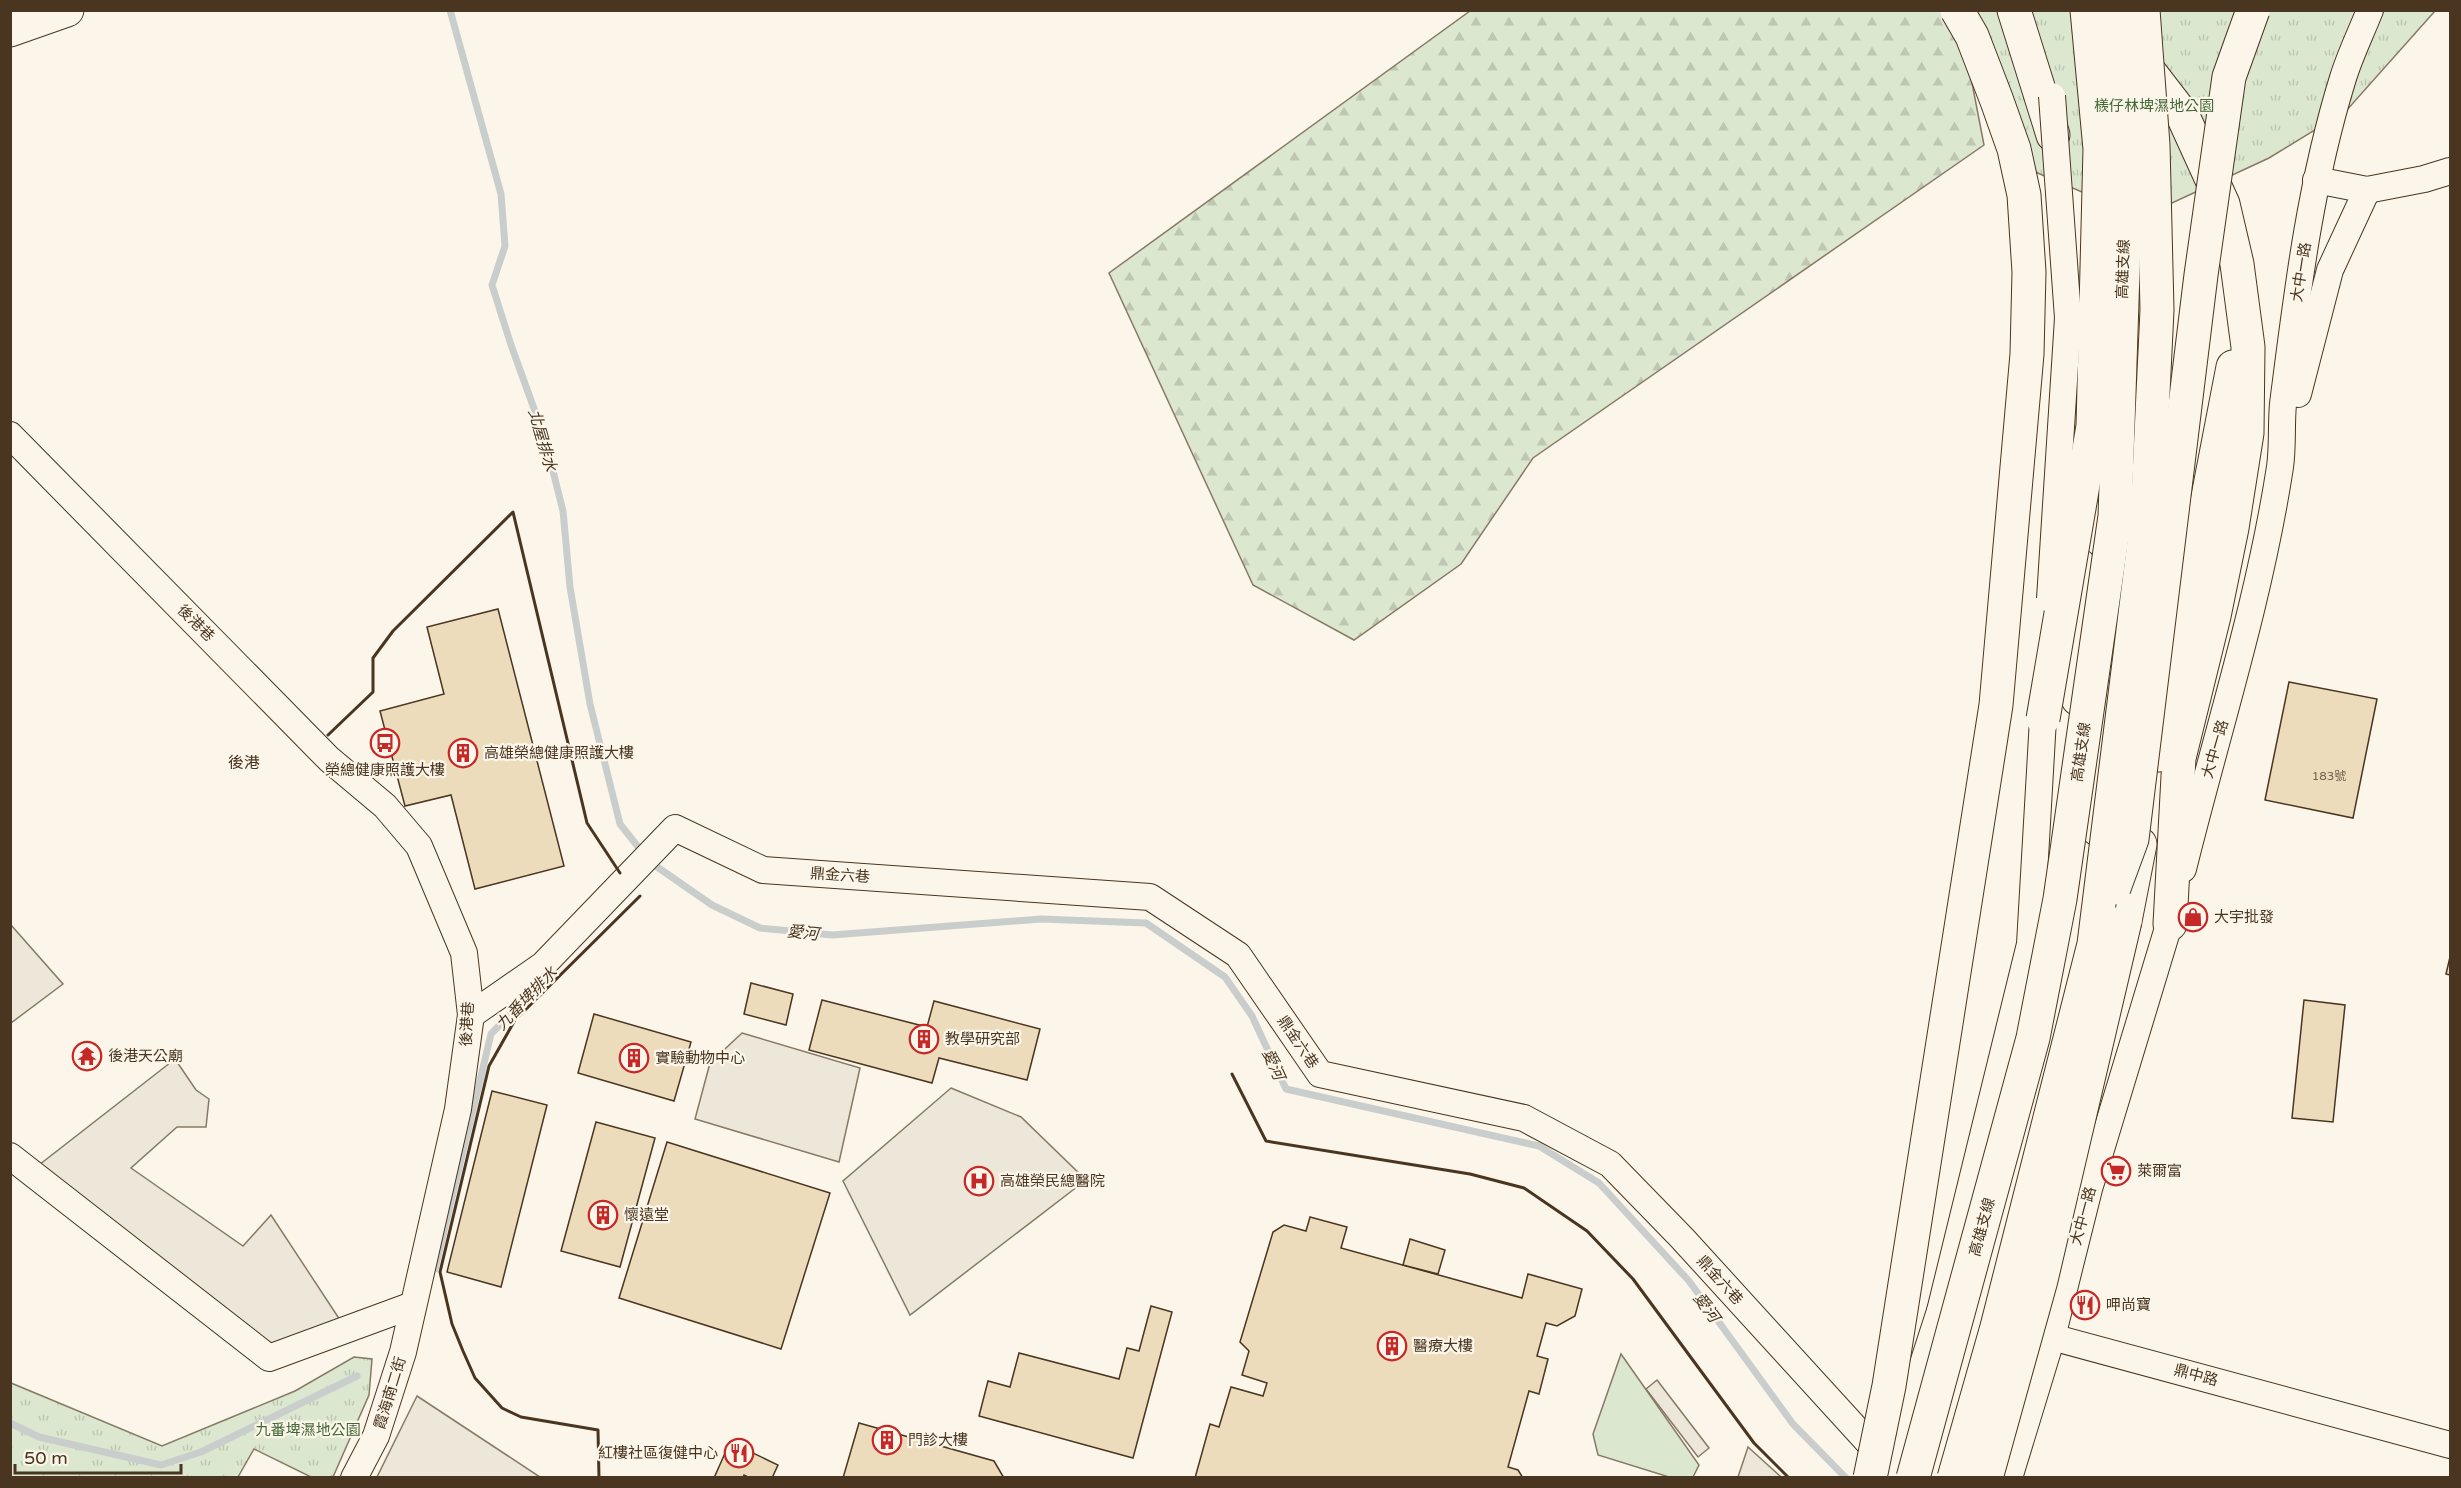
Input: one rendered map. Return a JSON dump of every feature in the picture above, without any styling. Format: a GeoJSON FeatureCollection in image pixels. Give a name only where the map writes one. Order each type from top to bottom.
{"type":"FeatureCollection","features":[{"type":"Feature","properties":{"kind":"highway"},"geometry":{"type":"LineString","coordinates":[[10,30],[67,10]]}},
{"type":"Feature","properties":{"kind":"highway"},"geometry":{"type":"LineString","coordinates":[[1890,1473],[1892,1363],[1996,705],[2027,354],[2029,272],[2024,195],[2014,149],[1997,101],[1972,36],[1958,10]]}},
{"type":"Feature","properties":{"kind":"highway"},"geometry":{"type":"LineString","coordinates":[[1981,1305],[2038,1090],[2076,909],[2079,576],[2077,335],[2064,169],[2014,10]]}},
{"type":"Feature","properties":{"kind":"highway"},"geometry":{"type":"LineString","coordinates":[[2043,719],[2093,426],[2100,149],[2087,10]]}},
{"type":"Feature","properties":{"kind":"highway"},"geometry":{"type":"LineString","coordinates":[[2100,10],[2182,114],[2223,204],[2237,264],[2248,347],[2247,433],[2223,572],[2179,758],[2170,924]]}},
{"type":"Feature","properties":{"kind":"highway","name":"高雄支線"},"geometry":{"type":"LineString","coordinates":[[1890,1473],[2033,1038],[2060,899],[2115,516],[2127,149],[2112,10]]}},
{"type":"Feature","properties":{"kind":"highway","name":"高雄支線"},"geometry":{"type":"LineString","coordinates":[[1954,1478],[1997,1327],[2094,944],[2147,518],[2157,310],[2153,145],[2144,10]]}},
{"type":"Feature","properties":{"kind":"highway"},"geometry":{"type":"LineString","coordinates":[[2094,944],[2132,839],[2200,275],[2229,77],[2253,10]]}},
{"type":"Feature","properties":{"kind":"highway"},"geometry":{"type":"LineString","coordinates":[[1986,1478],[2041,1280],[2125,921],[2234,361],[2237,264]]}},
{"type":"Feature","properties":{"kind":"street"},"geometry":{"type":"LineString","coordinates":[[1890,1473],[1940,1311],[2030,944],[2068,318],[2052,96],[2024,10]]}},
{"type":"Feature","properties":{"kind":"street","name":"大中一路"},"geometry":{"type":"LineString","coordinates":[[2009,1478],[2052,1337],[2089,1189],[2170,924],[2199,804],[2230,699],[2258,578],[2280,465],[2282,416],[2299,279],[2316,180],[2343,76],[2370,10]]}},
{"type":"Feature","properties":{"kind":"street"},"geometry":{"type":"LineString","coordinates":[[2316,180],[2367,190],[2424,179],[2451,171]]}},
{"type":"Feature","properties":{"kind":"street"},"geometry":{"type":"LineString","coordinates":[[2280,465],[2330,270],[2367,190]]}},
{"type":"Feature","properties":{"kind":"street","name":"後港巷"},"geometry":{"type":"LineString","coordinates":[[10,435],[329,759],[385,806],[419,846],[464,953],[471,1015],[458,1109],[413,1305]]}},
{"type":"Feature","properties":{"kind":"street","name":"鼎金六巷"},"geometry":{"type":"LineString","coordinates":[[471,1015],[543,964],[675,828],[763,870],[1150,897],[1239,955],[1320,1074],[1524,1118],[1610,1164],[1682,1238],[1890,1473]]}},
{"type":"Feature","properties":{"kind":"street"},"geometry":{"type":"LineString","coordinates":[[10,1156],[269,1358],[413,1305]]}},
{"type":"Feature","properties":{"kind":"street","name":"霞海南二街"},"geometry":{"type":"LineString","coordinates":[[354,1478],[376,1436],[402,1352],[413,1305]]}},
{"type":"Feature","properties":{"kind":"street"},"geometry":{"type":"LineString","coordinates":[[1930,1478],[1981,1305]]}},
{"type":"Feature","properties":{"kind":"street","name":"鼎中路"},"geometry":{"type":"LineString","coordinates":[[1940,1311],[1981,1305],[2052,1337],[2451,1445]]}},
{"type":"Feature","properties":{"kind":"green space"},"geometry":{"type":"Polygon","coordinates":[[[1470,11],[1941,11],[1967,57],[1984,145],[1533,458],[1461,564],[1354,640],[1253,585],[1109,273],[1470,11]]]}},
{"type":"Feature","properties":{"kind":"green space","name":"檨仔林埤濕地公園"},"geometry":{"type":"Polygon","coordinates":[[[1975,11],[2435,11],[2346,111],[2269,158],[2172,203],[2089,195],[2026,168],[1975,11]]]}},
{"type":"Feature","properties":{"kind":"green space"},"geometry":{"type":"Polygon","coordinates":[[[1621,1354],[1699,1465],[1693,1477],[1669,1477],[1598,1455],[1593,1434],[1621,1354]]]}},
{"type":"Feature","properties":{"kind":"green space","name":"九番埤濕地公園"},"geometry":{"type":"Polygon","coordinates":[[[354,1357],[372,1359],[369,1395],[333,1477],[311,1477],[254,1449],[238,1477],[11,1477],[11,1383],[162,1446],[295,1391],[354,1357]]]}},
{"type":"Feature","properties":{"kind":"shaded area"},"geometry":{"type":"Polygon","coordinates":[[[11,925],[63,984],[10,1023],[11,925]]]}},
{"type":"Feature","properties":{"kind":"shaded area"},"geometry":{"type":"Polygon","coordinates":[[[742,1033],[860,1068],[839,1162],[695,1119],[710,1063],[742,1033]]]}},
{"type":"Feature","properties":{"kind":"shaded area"},"geometry":{"type":"Polygon","coordinates":[[[175,1059],[196,1090],[209,1099],[206,1127],[177,1127],[131,1168],[243,1246],[271,1215],[340,1320],[282,1344],[267,1342],[39,1165],[175,1059]]]}},
{"type":"Feature","properties":{"kind":"shaded area"},"geometry":{"type":"Polygon","coordinates":[[[951,1088],[1021,1117],[1086,1180],[910,1315],[843,1181],[951,1088]]]}},
{"type":"Feature","properties":{"kind":"shaded area"},"geometry":{"type":"Polygon","coordinates":[[[1657,1380],[1709,1448],[1698,1457],[1646,1389],[1657,1380]]]}},
{"type":"Feature","properties":{"kind":"shaded area"},"geometry":{"type":"Polygon","coordinates":[[[417,1396],[540,1477],[377,1477],[417,1396]]]}},
{"type":"Feature","properties":{"kind":"shaded area"},"geometry":{"type":"Polygon","coordinates":[[[1748,1447],[1781,1477],[1738,1477],[1748,1447]]]}},
{"type":"Feature","properties":{"kind":"building","name":"高雄榮總健康照護大樓"},"geometry":{"type":"Polygon","coordinates":[[[498,609],[564,866],[475,889],[451,795],[405,806],[380,711],[444,694],[427,627],[498,609]]]}},
{"type":"Feature","properties":{"kind":"building"},"geometry":{"type":"Polygon","coordinates":[[[2289,682],[2377,699],[2353,818],[2265,800],[2289,682]]]}},
{"type":"Feature","properties":{"kind":"building"},"geometry":{"type":"Polygon","coordinates":[[[2450,957],[2450,975],[2446,974],[2450,957]]]}},
{"type":"Feature","properties":{"kind":"building"},"geometry":{"type":"Polygon","coordinates":[[[751,983],[793,994],[786,1025],[744,1014],[751,983]]]}},
{"type":"Feature","properties":{"kind":"building","name":"教學研究部"},"geometry":{"type":"Polygon","coordinates":[[[822,1000],[927,1027],[934,1001],[1040,1029],[1027,1080],[939,1058],[932,1083],[809,1050],[822,1000]]]}},
{"type":"Feature","properties":{"kind":"building"},"geometry":{"type":"Polygon","coordinates":[[[2304,1000],[2345,1005],[2333,1122],[2292,1118],[2304,1000]]]}},
{"type":"Feature","properties":{"kind":"building","name":"實驗動物中心"},"geometry":{"type":"Polygon","coordinates":[[[594,1014],[691,1042],[674,1101],[578,1073],[594,1014]]]}},
{"type":"Feature","properties":{"kind":"building"},"geometry":{"type":"Polygon","coordinates":[[[492,1091],[547,1105],[501,1287],[447,1272],[492,1091]]]}},
{"type":"Feature","properties":{"kind":"building","name":"懷遠堂"},"geometry":{"type":"Polygon","coordinates":[[[596,1122],[655,1138],[620,1267],[561,1251],[596,1122]]]}},
{"type":"Feature","properties":{"kind":"building"},"geometry":{"type":"Polygon","coordinates":[[[667,1142],[830,1193],[781,1349],[619,1298],[667,1142]]]}},
{"type":"Feature","properties":{"kind":"building","name":"醫療大樓"},"geometry":{"type":"Polygon","coordinates":[[[1310,1217],[1347,1227],[1341,1248],[1522,1298],[1528,1274],[1582,1289],[1575,1316],[1557,1326],[1546,1323],[1537,1356],[1548,1359],[1539,1394],[1529,1391],[1508,1467],[1518,1470],[1523,1478],[1195,1478],[1210,1424],[1219,1427],[1231,1387],[1263,1396],[1267,1383],[1242,1375],[1249,1351],[1240,1342],[1273,1232],[1284,1225],[1306,1231],[1310,1217]]]}},
{"type":"Feature","properties":{"kind":"building"},"geometry":{"type":"Polygon","coordinates":[[[1410,1239],[1445,1250],[1438,1274],[1403,1265],[1410,1239]]]}},
{"type":"Feature","properties":{"kind":"building"},"geometry":{"type":"Polygon","coordinates":[[[1151,1306],[1172,1312],[1133,1458],[979,1416],[988,1381],[1010,1387],[1019,1353],[1119,1379],[1127,1348],[1139,1351],[1151,1306]]]}},
{"type":"Feature","properties":{"kind":"building","name":"門診大樓"},"geometry":{"type":"Polygon","coordinates":[[[859,1423],[994,1461],[1004,1478],[843,1478],[859,1423]]]}},
{"type":"Feature","properties":{"kind":"building","name":"紅樓社區復健中心"},"geometry":{"type":"Polygon","coordinates":[[[730,1442],[778,1465],[772,1478],[750,1478],[744,1475],[743,1478],[714,1478],[730,1442]]]}},
{"type":"Feature","properties":{"kind":"waterway","name":"北屋排水"},"geometry":{"type":"LineString","coordinates":[[450,10],[501,194],[505,246],[492,285],[545,439],[563,511],[570,587],[590,704],[620,824],[643,853]]}},
{"type":"Feature","properties":{"kind":"waterway","name":"愛河"},"geometry":{"type":"LineString","coordinates":[[650,862],[712,905],[760,928],[832,935],[1041,919],[1146,923],[1225,977],[1252,1016],[1286,1089],[1539,1146],[1599,1183],[1689,1281],[1793,1424],[1846,1478]]}},
{"type":"Feature","properties":{"kind":"waterway","name":"九番埤排水"},"geometry":{"type":"LineString","coordinates":[[435,1269],[491,1034],[549,974]]}},
{"type":"Feature","properties":{"kind":"waterway","name":"九番埤排水"},"geometry":{"type":"LineString","coordinates":[[10,1423],[39,1437],[161,1465],[201,1452],[357,1376]]}},
{"type":"Feature","properties":{"kind":"wall"},"geometry":{"type":"LineString","coordinates":[[328,735],[373,692],[373,658],[393,631],[513,512],[587,823],[620,873]]}},
{"type":"Feature","properties":{"kind":"wall"},"geometry":{"type":"LineString","coordinates":[[599,1478],[598,1430],[521,1417],[502,1408],[475,1378],[452,1324],[440,1272],[489,1066],[515,1020],[640,896]]}},
{"type":"Feature","properties":{"kind":"wall"},"geometry":{"type":"LineString","coordinates":[[1232,1074],[1266,1141],[1470,1174],[1524,1188],[1587,1231],[1633,1279],[1754,1443],[1789,1478]]}},
{"type":"Feature","properties":{"kind":"place","name":"榮總健康照護大樓"},"geometry":{"type":"Point","coordinates":[385,743]}},
{"type":"Feature","properties":{"kind":"place","name":"高雄榮總健康照護大樓"},"geometry":{"type":"Point","coordinates":[463,753]}},
{"type":"Feature","properties":{"kind":"place","name":"大宇批發"},"geometry":{"type":"Point","coordinates":[2193,917]}},
{"type":"Feature","properties":{"kind":"place","name":"教學研究部"},"geometry":{"type":"Point","coordinates":[924,1039]}},
{"type":"Feature","properties":{"kind":"place","name":"後港天公廟"},"geometry":{"type":"Point","coordinates":[87,1056]}},
{"type":"Feature","properties":{"kind":"place","name":"實驗動物中心"},"geometry":{"type":"Point","coordinates":[634,1058]}},
{"type":"Feature","properties":{"kind":"place","name":"萊爾富"},"geometry":{"type":"Point","coordinates":[2116,1171]}},
{"type":"Feature","properties":{"kind":"place","name":"高雄榮民總醫院"},"geometry":{"type":"Point","coordinates":[979,1181]}},
{"type":"Feature","properties":{"kind":"place","name":"懷遠堂"},"geometry":{"type":"Point","coordinates":[603,1215]}},
{"type":"Feature","properties":{"kind":"place","name":"呷尚寶"},"geometry":{"type":"Point","coordinates":[2085,1305]}},
{"type":"Feature","properties":{"kind":"place","name":"醫療大樓"},"geometry":{"type":"Point","coordinates":[1392,1346]}},
{"type":"Feature","properties":{"kind":"place","name":"門診大樓"},"geometry":{"type":"Point","coordinates":[887,1440]}},
{"type":"Feature","properties":{"kind":"place","name":"紅樓社區復健中心"},"geometry":{"type":"Point","coordinates":[739,1453]}},
{"type":"Feature","properties":{"kind":"district","name":"後港"},"geometry":{"type":"Point","coordinates":[244,762]}}]}
